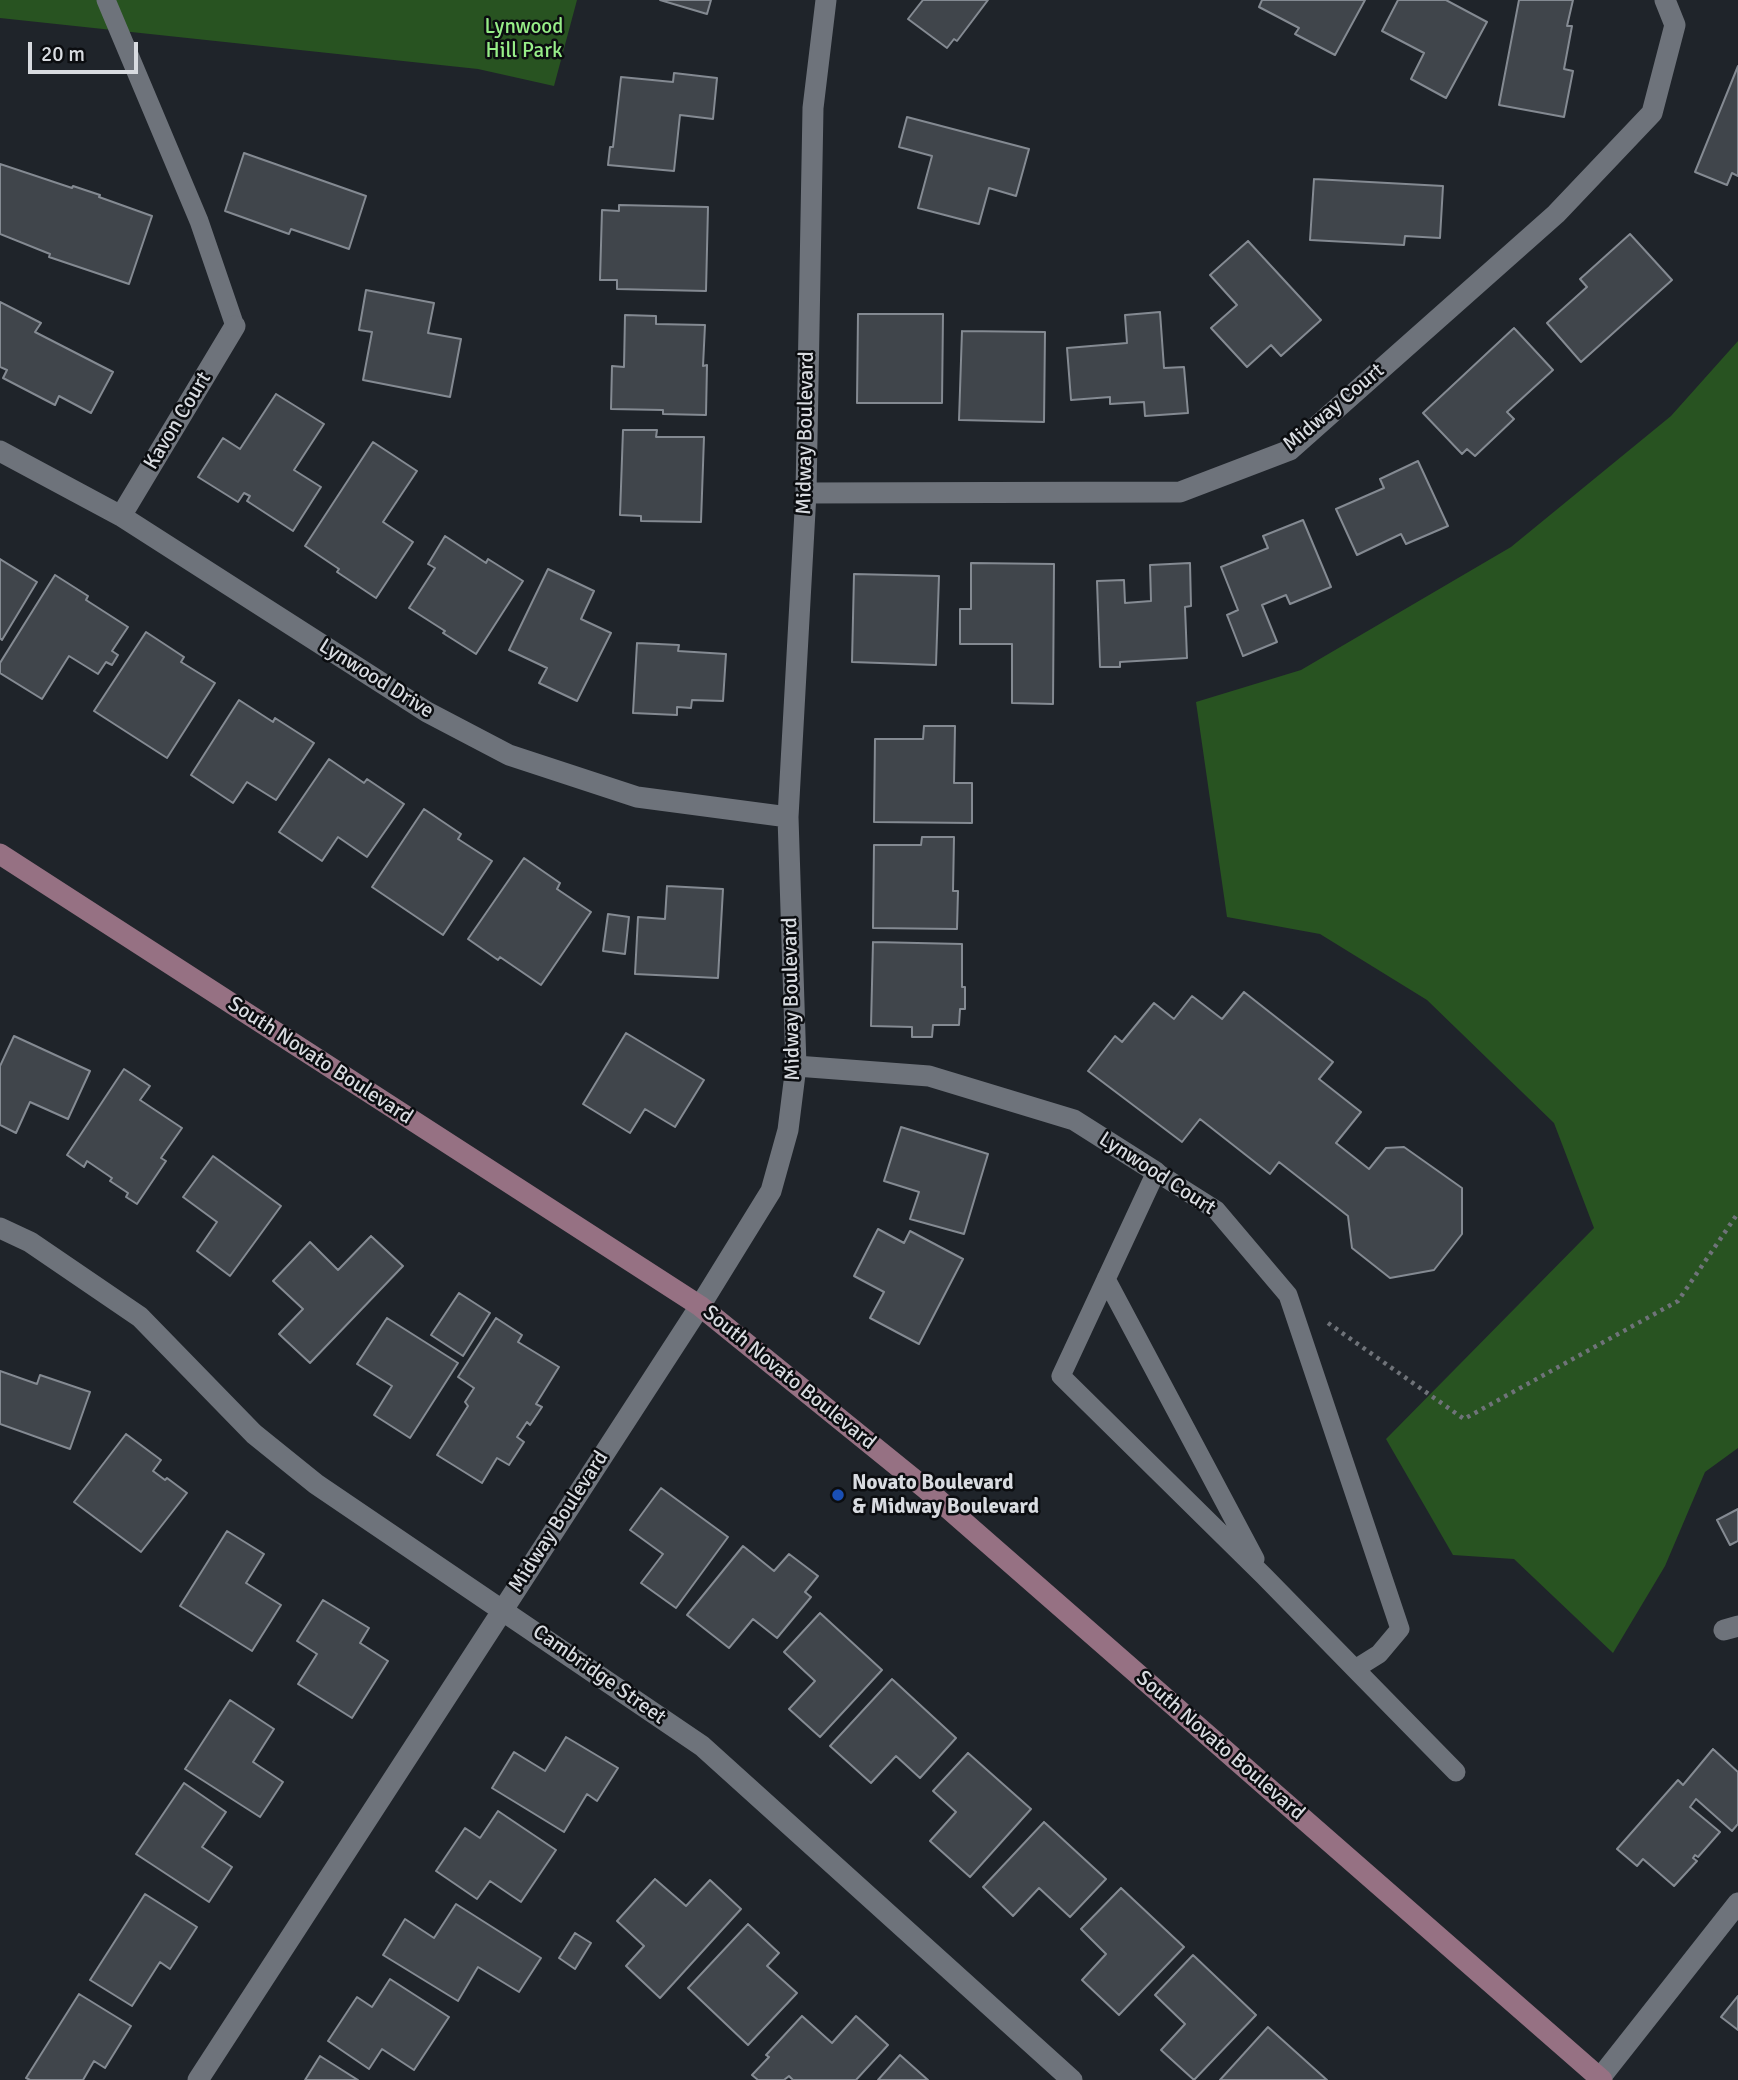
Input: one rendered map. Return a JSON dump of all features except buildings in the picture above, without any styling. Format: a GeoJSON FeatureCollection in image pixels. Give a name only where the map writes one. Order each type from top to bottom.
{"type":"FeatureCollection","features":[{"type":"Feature","properties":{"kind":"main road","name":"South Novato Boulevard"},"geometry":{"type":"LineString","coordinates":[[0,855],[700,1306],[926,1489],[1601,2079]]}},
{"type":"Feature","properties":{"kind":"street","name":"Midway Boulevard"},"geometry":{"type":"LineString","coordinates":[[198,2080],[700,1306],[771,1191],[788,1130],[796,1066],[788,817],[806,493],[813,108],[827,0]]}},
{"type":"Feature","properties":{"kind":"street","name":"Midway Court"},"geometry":{"type":"LineString","coordinates":[[806,493],[1180,492],[1290,450],[1556,214],[1652,113],[1675,25],[1665,0]]}},
{"type":"Feature","properties":{"kind":"street","name":"Kavon Court"},"geometry":{"type":"LineString","coordinates":[[121,516],[235,326]]}},
{"type":"Feature","properties":{"kind":"street","name":"Lynwood Drive"},"geometry":{"type":"LineString","coordinates":[[0,451],[121,516],[427,712],[509,755],[637,797],[788,817]]}},
{"type":"Feature","properties":{"kind":"street","name":"Lynwood Court"},"geometry":{"type":"LineString","coordinates":[[796,1066],[929,1076],[1074,1121],[1156,1172]]}},
{"type":"Feature","properties":{"kind":"street","name":"Cambridge Street"},"geometry":{"type":"LineString","coordinates":[[0,1228],[30,1242],[140,1317],[254,1434],[316,1484],[702,1746],[1072,2080]]}},
{"type":"Feature","properties":{"kind":"street"},"geometry":{"type":"LineString","coordinates":[[1601,2079],[1738,1903]]}},
{"type":"Feature","properties":{"kind":"lane"},"geometry":{"type":"LineString","coordinates":[[106,0],[199,221],[235,326]]}},
{"type":"Feature","properties":{"kind":"lane"},"geometry":{"type":"LineString","coordinates":[[1156,1172],[1061,1376],[1264,1576],[1456,1772]]}},
{"type":"Feature","properties":{"kind":"lane","name":"Lynwood Court"},"geometry":{"type":"LineString","coordinates":[[1156,1172],[1216,1210],[1288,1295],[1400,1629],[1379,1654],[1355,1669]]}},
{"type":"Feature","properties":{"kind":"lane"},"geometry":{"type":"LineString","coordinates":[[1106,1279],[1264,1576]]}},
{"type":"Feature","properties":{"kind":"path"},"geometry":{"type":"LineString","coordinates":[[1288,1295],[1464,1419],[1678,1301],[1738,1213]]}},
{"type":"Feature","properties":{"kind":"green space","name":"Lynwood Hill Park"},"geometry":{"type":"Polygon","coordinates":[[[0,0],[577,0],[554,86],[478,69],[0,18],[0,0]]]}},
{"type":"Feature","properties":{"kind":"green space"},"geometry":{"type":"Polygon","coordinates":[[[1738,341],[1738,1448],[1705,1472],[1665,1566],[1613,1653],[1514,1559],[1453,1555],[1386,1439],[1594,1228],[1554,1123],[1427,1000],[1320,934],[1227,917],[1196,702],[1301,670],[1511,547],[1671,416],[1738,341]]]}},
{"type":"Feature","properties":{"kind":"place","name":"Novato Boulevard & Midway Boulevard"},"geometry":{"type":"Point","coordinates":[838,1495]}}]}
